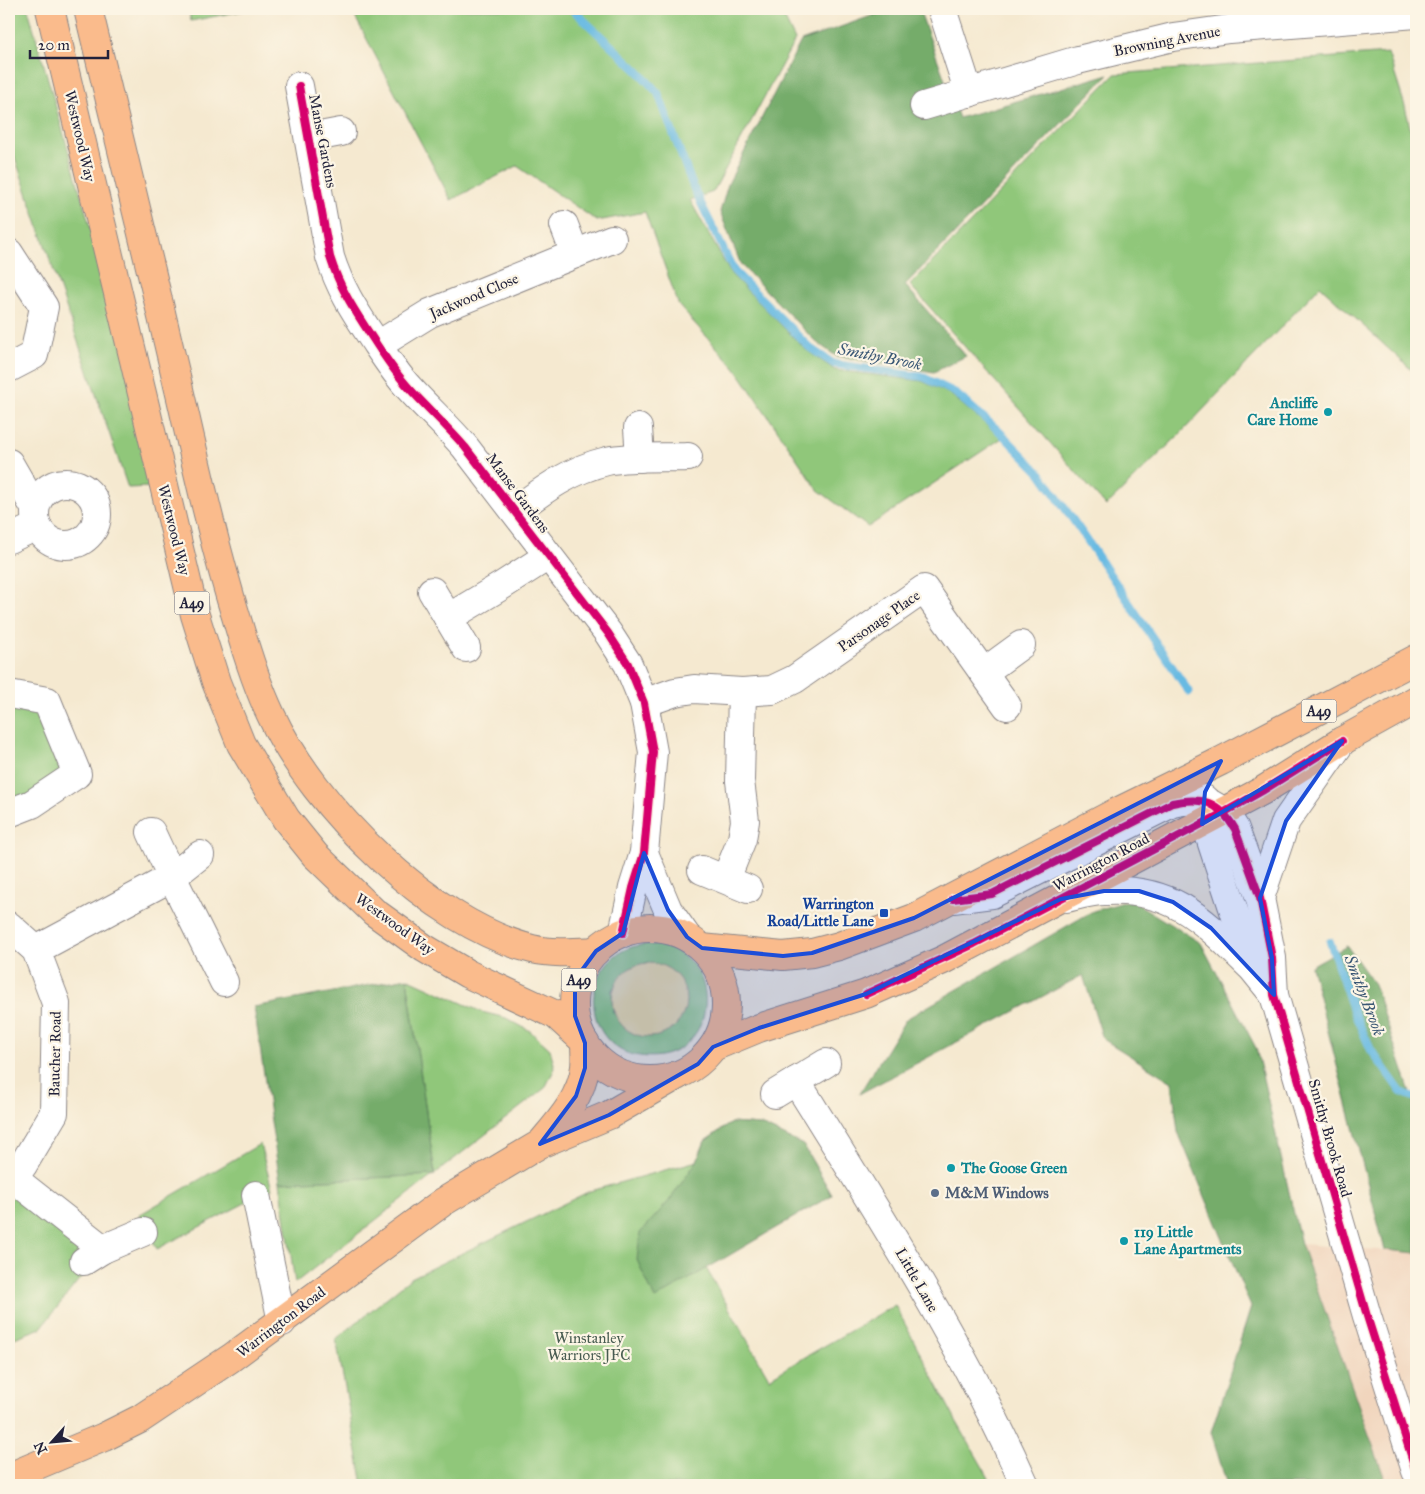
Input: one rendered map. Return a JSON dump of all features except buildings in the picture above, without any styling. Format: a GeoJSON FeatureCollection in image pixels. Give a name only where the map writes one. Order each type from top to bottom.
{"type":"FeatureCollection","features":[{"type":"Feature","properties":{"kind":"main road","name":"Westwood Way"},"geometry":{"type":"LineString","coordinates":[[50,9],[195,615],[216,682],[241,744],[286,819],[315,855],[374,912],[424,948],[468,974],[556,1014],[584,1041]]}},
{"type":"Feature","properties":{"kind":"main road","name":"A49"},"geometry":{"type":"LineString","coordinates":[[88,9],[211,528],[250,663],[271,716],[293,755],[334,810],[350,829],[412,885],[464,920],[512,943],[536,950],[557,952],[596,950]]}},
{"type":"Feature","properties":{"kind":"main road","name":"A49"},"geometry":{"type":"LineString","coordinates":[[694,942],[716,965],[724,985],[727,1006],[723,1028],[713,1047],[698,1064],[678,1075],[657,1080],[636,1079],[616,1072],[598,1060],[584,1041],[575,1016],[575,992],[582,970],[596,950],[608,940],[639,928],[655,928],[672,931],[694,942],[783,956],[812,953],[839,946],[914,918],[1416,659]]}},
{"type":"Feature","properties":{"kind":"main road","name":"Warrington Road"},"geometry":{"type":"LineString","coordinates":[[713,1047],[759,1028],[866,994],[943,960],[1061,899],[1211,812],[1262,791],[1342,741],[1416,700]]}},
{"type":"Feature","properties":{"kind":"main road","name":"Warrington Road"},"geometry":{"type":"LineString","coordinates":[[540,1144],[562,1119],[576,1096],[585,1068],[584,1041]]}},
{"type":"Feature","properties":{"kind":"main road","name":"Warrington Road"},"geometry":{"type":"LineString","coordinates":[[9,1477],[104,1437],[140,1419],[191,1386],[282,1322],[443,1202],[540,1144],[609,1115],[678,1075]]}},
{"type":"Feature","properties":{"kind":"street"},"geometry":{"type":"LineString","coordinates":[[942,9],[969,93]]}},
{"type":"Feature","properties":{"kind":"street","name":"Browning Avenue"},"geometry":{"type":"LineString","coordinates":[[924,106],[1078,60],[1173,37],[1228,30],[1416,14]]}},
{"type":"Feature","properties":{"kind":"street","name":"Manse Gardens"},"geometry":{"type":"LineString","coordinates":[[298,86],[330,257],[337,280],[348,300],[408,388],[459,439],[608,633],[628,664],[644,703],[653,752],[644,853],[632,888],[623,933]]}},
{"type":"Feature","properties":{"kind":"street","name":"Manse Gardens"},"geometry":{"type":"LineString","coordinates":[[308,138],[341,132]]}},
{"type":"Feature","properties":{"kind":"street"},"geometry":{"type":"LineString","coordinates":[[564,225],[575,254]]}},
{"type":"Feature","properties":{"kind":"street","name":"Jackwood Close"},"geometry":{"type":"LineString","coordinates":[[378,345],[430,313],[612,239]]}},
{"type":"Feature","properties":{"kind":"street"},"geometry":{"type":"LineString","coordinates":[[9,253],[44,307],[34,355],[9,368]]}},
{"type":"Feature","properties":{"kind":"street"},"geometry":{"type":"LineString","coordinates":[[638,428],[640,458]]}},
{"type":"Feature","properties":{"kind":"street"},"geometry":{"type":"LineString","coordinates":[[515,511],[551,485],[579,470],[607,461],[688,457]]}},
{"type":"Feature","properties":{"kind":"street"},"geometry":{"type":"LineString","coordinates":[[9,463],[36,517],[9,539]]}},
{"type":"Feature","properties":{"kind":"street"},"geometry":{"type":"LineString","coordinates":[[448,618],[548,556]]}},
{"type":"Feature","properties":{"kind":"street","name":"Parsonage Place"},"geometry":{"type":"LineString","coordinates":[[644,703],[676,692],[694,689],[742,692],[772,690],[795,679],[924,589],[1008,706]]}},
{"type":"Feature","properties":{"kind":"street"},"geometry":{"type":"LineString","coordinates":[[432,591],[466,648]]}},
{"type":"Feature","properties":{"kind":"street"},"geometry":{"type":"LineString","coordinates":[[984,672],[1021,645]]}},
{"type":"Feature","properties":{"kind":"street"},"geometry":{"type":"LineString","coordinates":[[725,879],[742,840],[745,821],[740,782],[742,692]]}},
{"type":"Feature","properties":{"kind":"street"},"geometry":{"type":"LineString","coordinates":[[9,694],[47,702],[77,774],[32,804],[9,813]]}},
{"type":"Feature","properties":{"kind":"street"},"geometry":{"type":"LineString","coordinates":[[1260,898],[1286,821],[1342,741]]}},
{"type":"Feature","properties":{"kind":"street"},"geometry":{"type":"LineString","coordinates":[[1211,812],[1208,783],[1221,761]]}},
{"type":"Feature","properties":{"kind":"street"},"geometry":{"type":"LineString","coordinates":[[952,899],[992,894],[1172,803],[1194,799],[1211,812]]}},
{"type":"Feature","properties":{"kind":"street","name":"Smithy Brook Road"},"geometry":{"type":"LineString","coordinates":[[1211,812],[1235,829],[1260,898],[1272,958],[1274,995],[1367,1316],[1416,1471]]}},
{"type":"Feature","properties":{"kind":"street","name":"Smithy Brook Road"},"geometry":{"type":"LineString","coordinates":[[1211,812],[1253,969],[1274,995]]}},
{"type":"Feature","properties":{"kind":"street"},"geometry":{"type":"LineString","coordinates":[[151,832],[224,982]]}},
{"type":"Feature","properties":{"kind":"street","name":"Manse Gardens"},"geometry":{"type":"LineString","coordinates":[[644,853],[668,910],[694,942]]}},
{"type":"Feature","properties":{"kind":"street"},"geometry":{"type":"LineString","coordinates":[[36,950],[172,877],[200,855]]}},
{"type":"Feature","properties":{"kind":"street"},"geometry":{"type":"LineString","coordinates":[[1061,899],[1104,891],[1139,891],[1158,896],[1194,914],[1253,969]]}},
{"type":"Feature","properties":{"kind":"street","name":"Baucher Road"},"geometry":{"type":"LineString","coordinates":[[9,926],[36,950],[56,1003],[54,1113],[11,1182]]}},
{"type":"Feature","properties":{"kind":"street","name":"Little Lane"},"geometry":{"type":"LineString","coordinates":[[826,1063],[785,1087],[898,1246],[982,1396],[1025,1485]]}},
{"type":"Feature","properties":{"kind":"street"},"geometry":{"type":"LineString","coordinates":[[11,1182],[93,1255],[142,1232]]}},
{"type":"Feature","properties":{"kind":"street"},"geometry":{"type":"LineString","coordinates":[[256,1195],[282,1322]]}},
{"type":"Feature","properties":{"kind":"highlighted area"},"geometry":{"type":"Polygon","coordinates":[[[1342,741],[1286,821],[1260,898],[1272,958],[1274,995],[1211,928],[1173,902],[1139,891],[1104,891],[1061,899],[866,994],[759,1028],[713,1047],[698,1064],[609,1115],[540,1144],[576,1096],[585,1068],[585,1043],[575,1016],[575,992],[582,970],[596,951],[623,933],[644,853],[668,910],[687,937],[702,948],[783,956],[812,953],[914,918],[1221,761],[1205,792],[1202,824],[1342,741]]]}},
{"type":"Feature","properties":{"kind":"shaded area"},"geometry":{"type":"Polygon","coordinates":[[[1301,1244],[1416,1253],[1416,1485],[1387,1485],[1301,1244]]]}},
{"type":"Feature","properties":{"kind":"green space"},"geometry":{"type":"Polygon","coordinates":[[[9,9],[28,9],[139,398],[150,487],[128,488],[9,140],[9,9]]]}},
{"type":"Feature","properties":{"kind":"green space"},"geometry":{"type":"Polygon","coordinates":[[[188,9],[252,9],[191,21],[188,9]]]}},
{"type":"Feature","properties":{"kind":"green space"},"geometry":{"type":"Polygon","coordinates":[[[351,9],[780,9],[795,40],[713,192],[690,200],[731,274],[805,349],[835,370],[922,381],[950,394],[1002,438],[868,527],[818,490],[736,369],[679,306],[645,212],[597,221],[517,166],[451,200],[351,9]]]}},
{"type":"Feature","properties":{"kind":"green space"},"geometry":{"type":"Polygon","coordinates":[[[891,9],[919,9],[959,118],[1109,74],[905,285],[966,356],[934,372],[836,356],[816,342],[741,265],[720,212],[728,184],[801,41],[891,9]]]}},
{"type":"Feature","properties":{"kind":"green space"},"geometry":{"type":"Polygon","coordinates":[[[1388,53],[1405,106],[1416,153],[1416,374],[1320,286],[1182,432],[1106,506],[910,285],[1115,74],[1388,53]]]}},
{"type":"Feature","properties":{"kind":"green space"},"geometry":{"type":"Polygon","coordinates":[[[9,694],[47,701],[77,774],[9,810],[9,694]]]}},
{"type":"Feature","properties":{"kind":"green space"},"geometry":{"type":"Polygon","coordinates":[[[1131,900],[1201,943],[1256,1048],[1301,1244],[1387,1485],[1227,1485],[1211,1432],[1251,1307],[1178,1132],[1172,1082],[1103,1039],[1083,975],[859,1094],[906,1019],[1093,911],[1131,900]]]}},
{"type":"Feature","properties":{"kind":"green space"},"geometry":{"type":"Polygon","coordinates":[[[647,944],[666,947],[687,958],[700,975],[705,994],[704,1015],[695,1034],[681,1048],[660,1056],[634,1055],[616,1047],[606,1038],[599,1027],[594,1010],[595,988],[603,968],[619,953],[631,947],[647,944]],[[649,962],[626,971],[612,990],[613,1013],[649,962]]]}},
{"type":"Feature","properties":{"kind":"green space"},"geometry":{"type":"Polygon","coordinates":[[[1347,946],[1374,984],[1416,1110],[1416,1253],[1385,1250],[1311,966],[1347,946]]]}},
{"type":"Feature","properties":{"kind":"green space"},"geometry":{"type":"Polygon","coordinates":[[[407,978],[482,1012],[506,1018],[530,1031],[550,1049],[555,1068],[545,1088],[435,1174],[407,978]]]}},
{"type":"Feature","properties":{"kind":"green space"},"geometry":{"type":"Polygon","coordinates":[[[407,978],[435,1175],[280,1182],[254,1007],[407,978]]]}},
{"type":"Feature","properties":{"kind":"green space","name":"Winstanley Warriors JFC"},"geometry":{"type":"Polygon","coordinates":[[[731,1123],[761,1125],[803,1145],[832,1195],[706,1268],[769,1378],[895,1305],[955,1419],[993,1485],[363,1485],[336,1339],[411,1278],[590,1191],[697,1161],[705,1141],[731,1123]]]}},
{"type":"Feature","properties":{"kind":"green space"},"geometry":{"type":"Polygon","coordinates":[[[731,1123],[761,1125],[803,1145],[832,1195],[655,1299],[637,1260],[640,1233],[669,1201],[697,1161],[705,1141],[731,1123]]]}},
{"type":"Feature","properties":{"kind":"green space"},"geometry":{"type":"Polygon","coordinates":[[[260,1144],[272,1189],[157,1249],[139,1215],[260,1144]]]}},
{"type":"Feature","properties":{"kind":"green space"},"geometry":{"type":"Polygon","coordinates":[[[433,1175],[295,1283],[280,1182],[433,1175]]]}},
{"type":"Feature","properties":{"kind":"green space"},"geometry":{"type":"Polygon","coordinates":[[[9,1185],[103,1249],[41,1328],[9,1340],[9,1185]]]}},
{"type":"Feature","properties":{"kind":"sand"},"geometry":{"type":"Polygon","coordinates":[[[649,963],[670,969],[680,979],[686,1000],[680,1021],[670,1031],[649,1037],[628,1031],[618,1021],[612,1000],[618,979],[628,969],[649,963]]]}},
{"type":"Feature","properties":{"kind":"waterway","name":"Smithy Brook"},"geometry":{"type":"LineString","coordinates":[[572,9],[638,71],[658,93],[694,189],[734,271],[810,348],[834,364],[923,377],[954,392],[998,430],[1040,473],[1189,692]]}},
{"type":"Feature","properties":{"kind":"waterway","name":"Smithy Brook"},"geometry":{"type":"LineString","coordinates":[[1330,942],[1353,1010],[1371,1050],[1401,1092],[1416,1098]]}},
{"type":"Feature","properties":{"kind":"cycle path"},"geometry":{"type":"LineString","coordinates":[[299,86],[330,257],[334,270],[350,302],[400,378],[465,447],[608,633],[628,664],[644,703],[653,752],[644,853],[633,888],[623,933]]}},
{"type":"Feature","properties":{"kind":"cycle path"},"geometry":{"type":"LineString","coordinates":[[866,994],[974,944],[1223,813],[1342,741]]}},
{"type":"Feature","properties":{"kind":"cycle path"},"geometry":{"type":"LineString","coordinates":[[953,899],[992,894],[1172,803],[1193,800],[1209,803],[1229,820],[1235,829],[1260,898],[1272,958],[1274,995],[1367,1316],[1416,1471]]}},
{"type":"Feature","properties":{"kind":"place","name":"Ancliffe Care Home"},"geometry":{"type":"Point","coordinates":[1328,412]}},
{"type":"Feature","properties":{"kind":"place","name":"Warrington Road/Little Lane"},"geometry":{"type":"Point","coordinates":[884,913]}},
{"type":"Feature","properties":{"kind":"place","name":"The Goose Green"},"geometry":{"type":"Point","coordinates":[951,1168]}},
{"type":"Feature","properties":{"kind":"place","name":"M&M Windows"},"geometry":{"type":"Point","coordinates":[935,1193]}},
{"type":"Feature","properties":{"kind":"place","name":"119 Little Lane Apartments"},"geometry":{"type":"Point","coordinates":[1124,1241]}}]}
